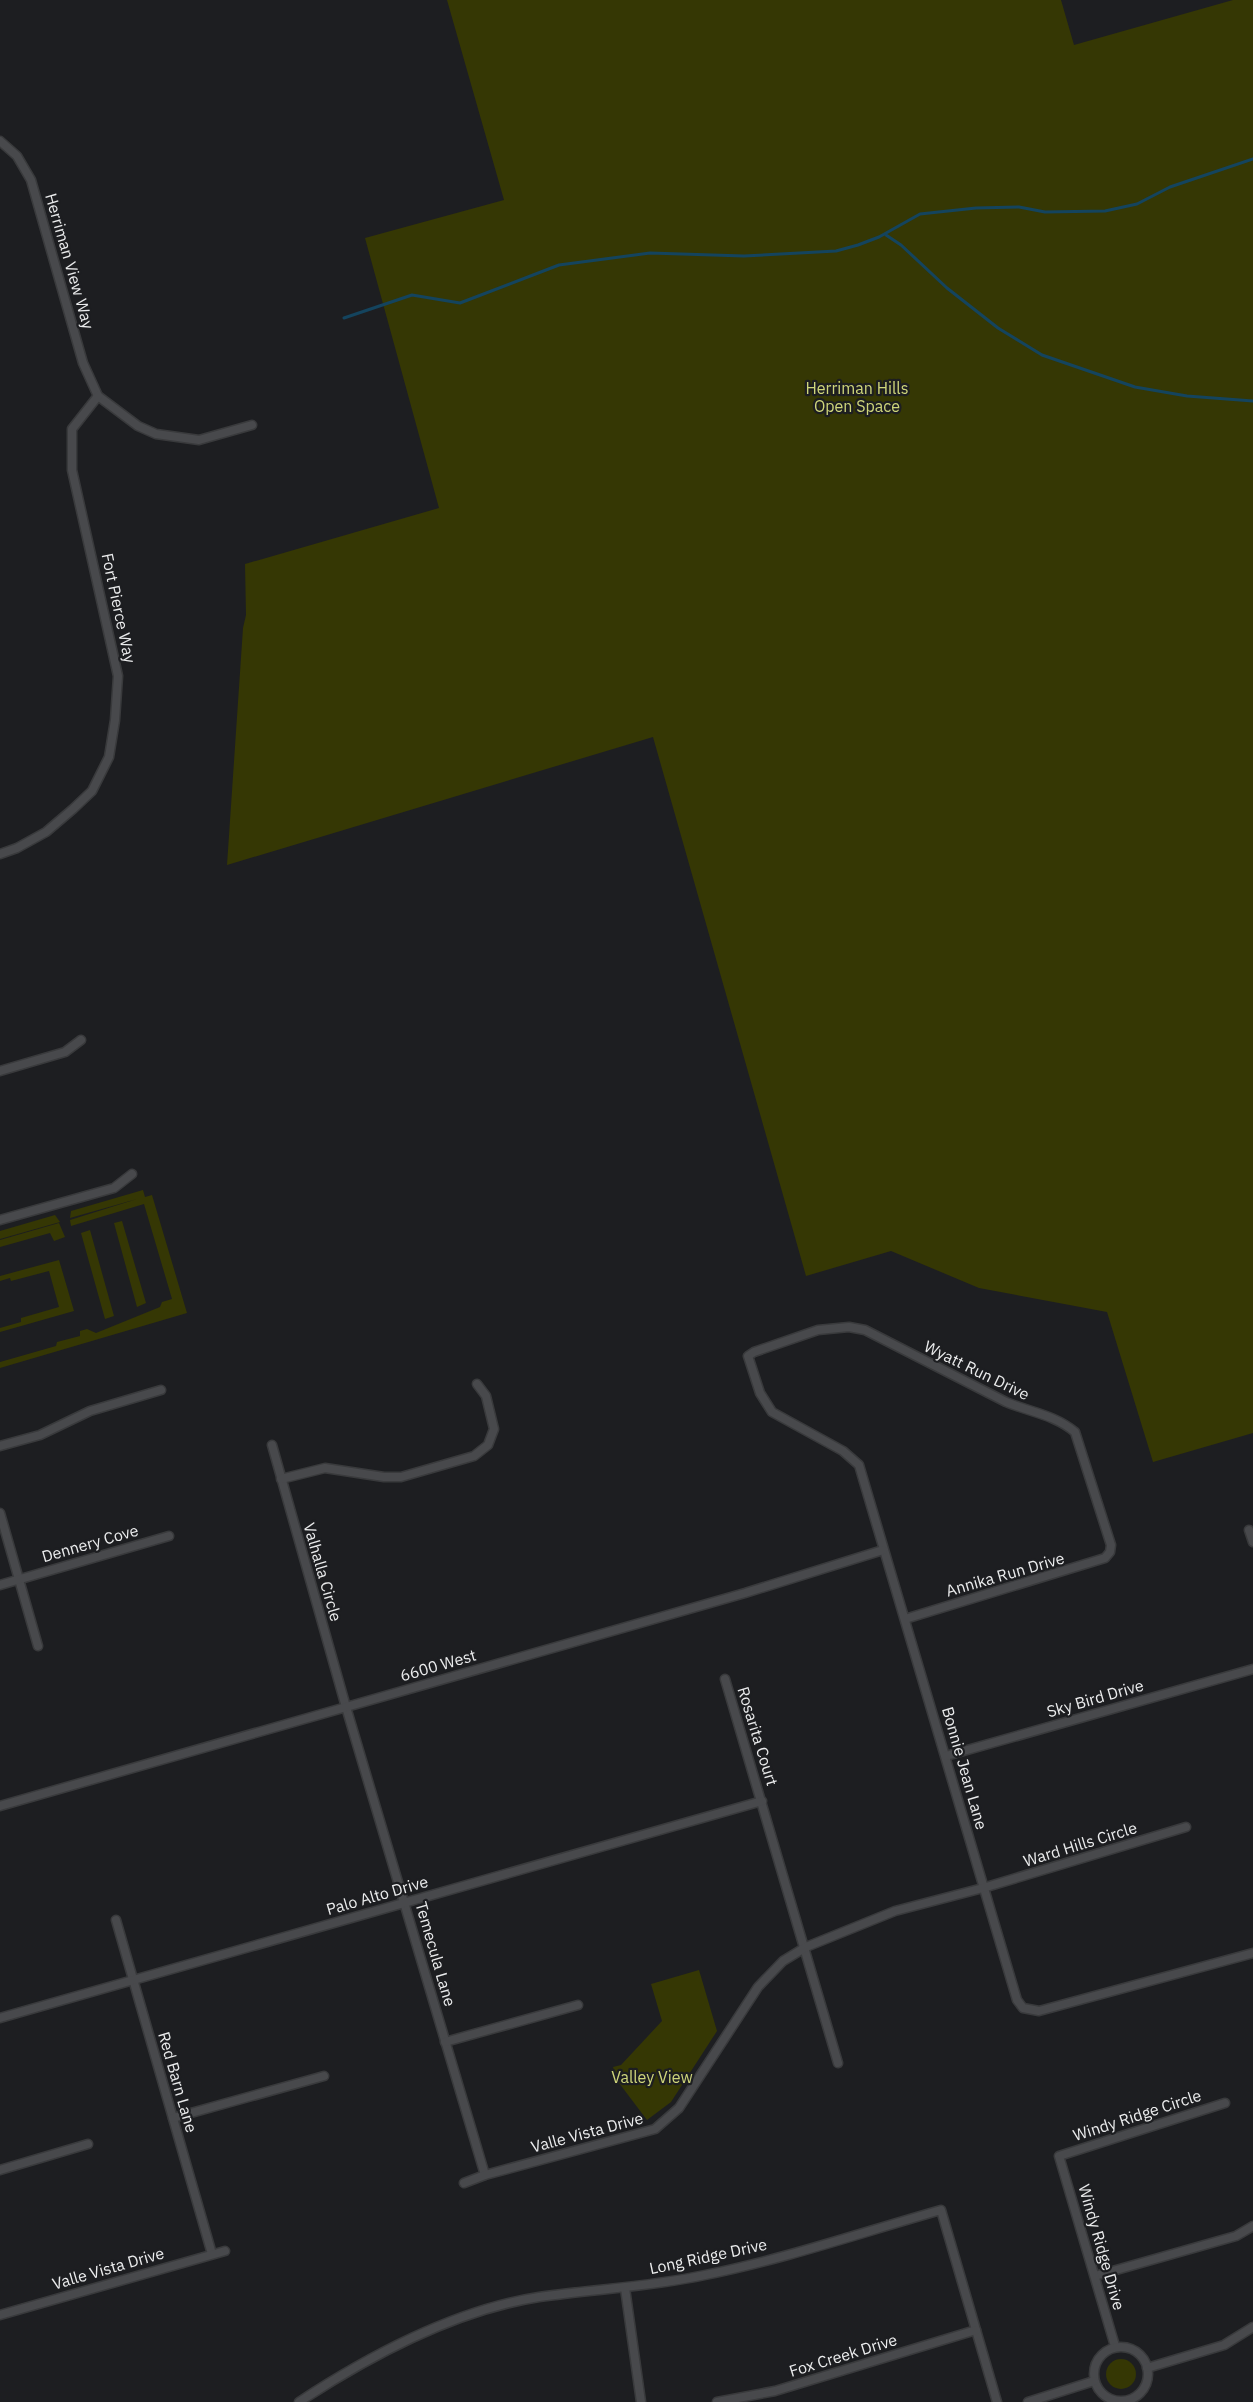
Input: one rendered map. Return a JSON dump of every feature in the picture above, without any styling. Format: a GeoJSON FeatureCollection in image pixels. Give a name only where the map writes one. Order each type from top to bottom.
{"type":"FeatureCollection","features":[{"type":"Feature","properties":{"kind":"street","name":"Herriman View Way"},"geometry":{"type":"LineString","coordinates":[[0,141],[17,156],[32,180],[83,363],[98,396]]}},
{"type":"Feature","properties":{"kind":"street"},"geometry":{"type":"LineString","coordinates":[[98,396],[138,426],[156,434],[199,440],[252,424]]}},
{"type":"Feature","properties":{"kind":"street","name":"Fort Pierce Way"},"geometry":{"type":"LineString","coordinates":[[0,854],[17,848],[46,832],[73,809],[92,791],[109,757],[116,720],[118,676],[72,470],[72,429],[98,396]]}},
{"type":"Feature","properties":{"kind":"street"},"geometry":{"type":"LineString","coordinates":[[0,1071],[64,1052],[81,1040]]}},
{"type":"Feature","properties":{"kind":"street"},"geometry":{"type":"LineString","coordinates":[[0,1220],[114,1188],[132,1174]]}},
{"type":"Feature","properties":{"kind":"street","name":"Wyatt Run Drive"},"geometry":{"type":"LineString","coordinates":[[748,1356],[818,1329],[836,1326],[865,1330],[1006,1402],[1029,1412],[1048,1415],[1075,1432],[1084,1453],[1111,1545],[1110,1552]]}},
{"type":"Feature","properties":{"kind":"street","name":"Bonnie Jean Lane"},"geometry":{"type":"LineString","coordinates":[[748,1356],[760,1393],[772,1412],[843,1451],[859,1465],[1017,2001],[1023,2008],[1039,2011],[1253,1953]]}},
{"type":"Feature","properties":{"kind":"street"},"geometry":{"type":"LineString","coordinates":[[281,1479],[325,1468],[384,1477],[401,1477],[474,1456],[488,1445],[494,1429],[486,1396],[477,1384]]}},
{"type":"Feature","properties":{"kind":"street"},"geometry":{"type":"LineString","coordinates":[[0,1446],[40,1435],[90,1411],[161,1390]]}},
{"type":"Feature","properties":{"kind":"street","name":"Valhalla Circle"},"geometry":{"type":"LineString","coordinates":[[272,1445],[346,1707]]}},
{"type":"Feature","properties":{"kind":"street"},"geometry":{"type":"LineString","coordinates":[[0,1514],[38,1646]]}},
{"type":"Feature","properties":{"kind":"street"},"geometry":{"type":"LineString","coordinates":[[1249,1530],[1253,1542]]}},
{"type":"Feature","properties":{"kind":"street","name":"Dennery Cove"},"geometry":{"type":"LineString","coordinates":[[0,1585],[169,1536]]}},
{"type":"Feature","properties":{"kind":"street","name":"6600 West"},"geometry":{"type":"LineString","coordinates":[[0,1806],[746,1593],[883,1550]]}},
{"type":"Feature","properties":{"kind":"street","name":"Annika Run Drive"},"geometry":{"type":"LineString","coordinates":[[905,1618],[1098,1562],[1110,1552]]}},
{"type":"Feature","properties":{"kind":"street","name":"Sky Bird Drive"},"geometry":{"type":"LineString","coordinates":[[946,1756],[1253,1668]]}},
{"type":"Feature","properties":{"kind":"street","name":"Rosarita Court"},"geometry":{"type":"LineString","coordinates":[[725,1679],[806,1947],[838,2063]]}},
{"type":"Feature","properties":{"kind":"street","name":"Temecula Lane"},"geometry":{"type":"LineString","coordinates":[[346,1707],[485,2175]]}},
{"type":"Feature","properties":{"kind":"street","name":"Palo Alto Drive"},"geometry":{"type":"LineString","coordinates":[[0,2018],[762,1801]]}},
{"type":"Feature","properties":{"kind":"street","name":"Ward Hills Circle"},"geometry":{"type":"LineString","coordinates":[[983,1888],[1186,1827]]}},
{"type":"Feature","properties":{"kind":"street","name":"Valle Vista Drive"},"geometry":{"type":"LineString","coordinates":[[464,2183],[485,2175],[655,2129],[679,2108],[758,1987],[783,1961],[806,1947],[895,1911],[983,1888]]}},
{"type":"Feature","properties":{"kind":"street","name":"Red Barn Lane"},"geometry":{"type":"LineString","coordinates":[[116,1920],[212,2254]]}},
{"type":"Feature","properties":{"kind":"street"},"geometry":{"type":"LineString","coordinates":[[445,2042],[578,2005]]}},
{"type":"Feature","properties":{"kind":"street"},"geometry":{"type":"LineString","coordinates":[[172,2118],[324,2076]]}},
{"type":"Feature","properties":{"kind":"street","name":"Windy Ridge Circle"},"geometry":{"type":"LineString","coordinates":[[1059,2156],[1225,2103]]}},
{"type":"Feature","properties":{"kind":"street"},"geometry":{"type":"LineString","coordinates":[[0,2170],[88,2144]]}},
{"type":"Feature","properties":{"kind":"street","name":"Windy Ridge Drive"},"geometry":{"type":"LineString","coordinates":[[1059,2156],[1115,2346]]}},
{"type":"Feature","properties":{"kind":"street","name":"Long Ridge Drive"},"geometry":{"type":"LineString","coordinates":[[299,2402],[345,2372],[421,2335],[480,2311],[537,2297],[625,2288],[704,2276],[765,2261],[941,2210],[997,2402]]}},
{"type":"Feature","properties":{"kind":"street"},"geometry":{"type":"LineString","coordinates":[[1095,2276],[1236,2236],[1253,2226]]}},
{"type":"Feature","properties":{"kind":"street","name":"Valle Vista Drive"},"geometry":{"type":"LineString","coordinates":[[0,2315],[225,2251]]}},
{"type":"Feature","properties":{"kind":"street"},"geometry":{"type":"LineString","coordinates":[[625,2288],[642,2402]]}},
{"type":"Feature","properties":{"kind":"street"},"geometry":{"type":"LineString","coordinates":[[1148,2368],[1224,2345],[1253,2327]]}},
{"type":"Feature","properties":{"kind":"street","name":"Fox Creek Drive"},"geometry":{"type":"LineString","coordinates":[[717,2402],[775,2391],[976,2330]]}},
{"type":"Feature","properties":{"kind":"street"},"geometry":{"type":"LineString","coordinates":[[1115,2346],[1131,2348],[1139,2353],[1148,2368],[1146,2385],[1130,2401],[1116,2401],[1106,2397],[1094,2381],[1093,2370],[1096,2361],[1102,2353],[1115,2346]]}},
{"type":"Feature","properties":{"kind":"street"},"geometry":{"type":"LineString","coordinates":[[1028,2402],[1094,2381]]}},
{"type":"Feature","properties":{"kind":"green space","name":"Herriman Hills Open Space"},"geometry":{"type":"Polygon","coordinates":[[[447,0],[1061,0],[1074,45],[1233,0],[1253,0],[1253,1433],[1153,1462],[1107,1312],[979,1288],[891,1251],[806,1276],[653,737],[227,865],[243,628],[246,615],[245,564],[439,508],[365,238],[504,200],[447,0]]]}},
{"type":"Feature","properties":{"kind":"green space"},"geometry":{"type":"Polygon","coordinates":[[[143,1190],[145,1197],[152,1195],[187,1313],[0,1368],[0,1362],[56,1346],[57,1342],[80,1336],[80,1331],[87,1329],[96,1333],[160,1307],[162,1302],[172,1299],[144,1204],[71,1226],[70,1220],[137,1199],[70,1218],[71,1211],[143,1190]]]}},
{"type":"Feature","properties":{"kind":"green space"},"geometry":{"type":"Polygon","coordinates":[[[55,1215],[60,1222],[0,1239],[0,1231],[55,1215]]]}},
{"type":"Feature","properties":{"kind":"green space"},"geometry":{"type":"Polygon","coordinates":[[[122,1221],[146,1303],[137,1307],[114,1223],[122,1221]]]}},
{"type":"Feature","properties":{"kind":"green space"},"geometry":{"type":"Polygon","coordinates":[[[59,1223],[65,1237],[54,1241],[50,1233],[0,1247],[0,1240],[59,1223]]]}},
{"type":"Feature","properties":{"kind":"green space"},"geometry":{"type":"Polygon","coordinates":[[[90,1230],[114,1316],[105,1319],[81,1233],[90,1230]]]}},
{"type":"Feature","properties":{"kind":"green space"},"geometry":{"type":"Polygon","coordinates":[[[59,1260],[74,1311],[0,1332],[0,1328],[21,1322],[21,1318],[59,1307],[49,1271],[11,1281],[10,1278],[0,1281],[0,1276],[59,1260]]]}},
{"type":"Feature","properties":{"kind":"green space","name":"Valley View"},"geometry":{"type":"Polygon","coordinates":[[[699,1970],[717,2031],[671,2102],[647,2120],[616,2079],[613,2067],[621,2065],[662,2021],[651,1984],[699,1970]]]}},
{"type":"Feature","properties":{"kind":"green space"},"geometry":{"type":"Polygon","coordinates":[[[1121,2359],[1127,2360],[1135,2368],[1135,2380],[1127,2388],[1121,2389],[1115,2388],[1107,2380],[1106,2374],[1107,2368],[1115,2360],[1121,2359]]]}},
{"type":"Feature","properties":{"kind":"waterway"},"geometry":{"type":"LineString","coordinates":[[344,318],[412,295],[460,303],[559,265],[650,253],[744,256],[836,251],[879,237],[920,214],[976,208],[1019,207],[1045,212],[1105,211],[1137,204],[1170,187],[1253,159]]}},
{"type":"Feature","properties":{"kind":"waterway"},"geometry":{"type":"LineString","coordinates":[[886,235],[901,245],[947,288],[998,328],[1042,355],[1135,387],[1187,396],[1253,401]]}}]}
